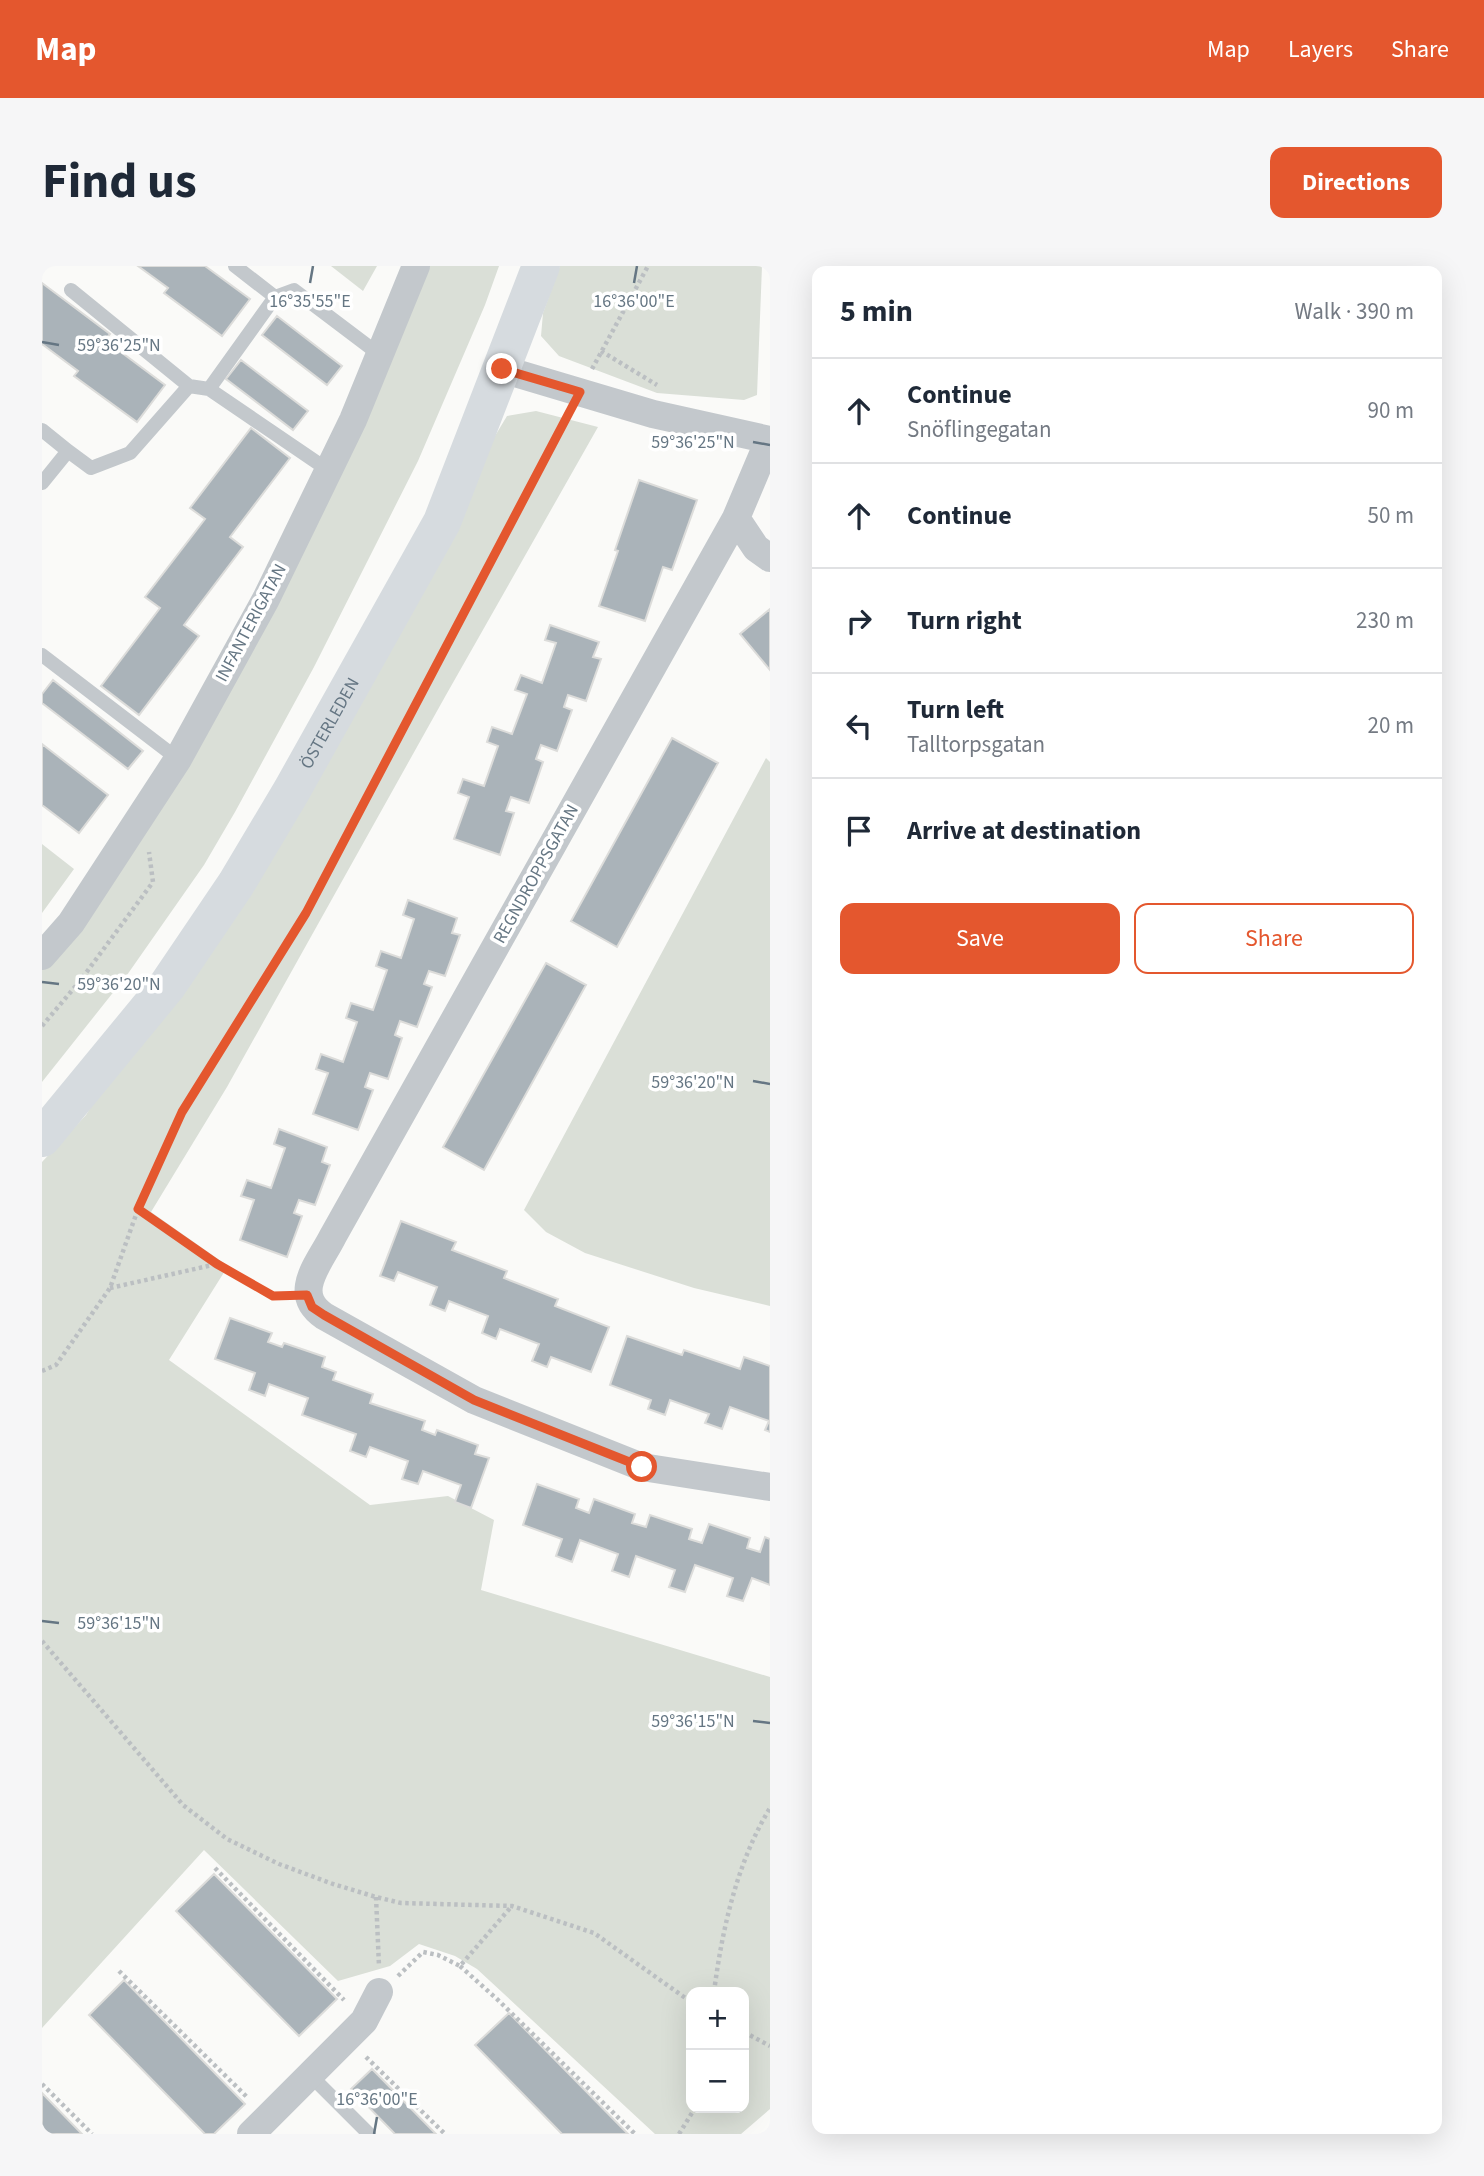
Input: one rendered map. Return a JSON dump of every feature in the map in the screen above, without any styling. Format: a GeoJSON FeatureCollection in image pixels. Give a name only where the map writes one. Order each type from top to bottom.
{"type":"FeatureCollection","features":[{"type":"Feature","properties":{"kind":"main road","name":"ÖSTERLEDEN"},"geometry":{"type":"LineString","coordinates":[[42,1138],[167,986],[250,860],[312,754],[442,522],[541,266]]}},
{"type":"Feature","properties":{"kind":"street","name":"INFANTERIGATAN"},"geometry":{"type":"LineString","coordinates":[[42,956],[71,923],[178,759],[266,599],[380,355],[416,266]]}},
{"type":"Feature","properties":{"kind":"street"},"geometry":{"type":"LineString","coordinates":[[502,369],[653,414],[769,440]]}},
{"type":"Feature","properties":{"kind":"street","name":"REGNDROPPSGATAN"},"geometry":{"type":"LineString","coordinates":[[309,1301],[310,1281],[333,1236],[736,518],[769,440]]}},
{"type":"Feature","properties":{"kind":"street"},"geometry":{"type":"LineString","coordinates":[[736,518],[756,548],[770,558]]}},
{"type":"Feature","properties":{"kind":"street"},"geometry":{"type":"LineString","coordinates":[[309,1301],[474,1400],[642,1467],[770,1487]]}},
{"type":"Feature","properties":{"kind":"street"},"geometry":{"type":"LineString","coordinates":[[259,2128],[356,2030],[379,1992]]}},
{"type":"Feature","properties":{"kind":"lane"},"geometry":{"type":"LineString","coordinates":[[235,266],[275,297]]}},
{"type":"Feature","properties":{"kind":"lane"},"geometry":{"type":"LineString","coordinates":[[209,388],[275,297],[294,289],[380,355]]}},
{"type":"Feature","properties":{"kind":"lane"},"geometry":{"type":"LineString","coordinates":[[71,290],[189,386],[209,388],[328,470]]}},
{"type":"Feature","properties":{"kind":"lane"},"geometry":{"type":"LineString","coordinates":[[42,430],[92,468],[130,453],[189,386]]}},
{"type":"Feature","properties":{"kind":"lane"},"geometry":{"type":"LineString","coordinates":[[42,484],[68,451]]}},
{"type":"Feature","properties":{"kind":"lane"},"geometry":{"type":"LineString","coordinates":[[42,654],[178,759]]}},
{"type":"Feature","properties":{"kind":"lane"},"geometry":{"type":"LineString","coordinates":[[310,2075],[369,2134]]}},
{"type":"Feature","properties":{"kind":"path"},"geometry":{"type":"LineString","coordinates":[[42,1371],[56,1365],[110,1288],[138,1209],[182,1112],[306,913],[648,266]]}},
{"type":"Feature","properties":{"kind":"path"},"geometry":{"type":"LineString","coordinates":[[42,1026],[80,981],[153,882],[147,836],[134,827]]}},
{"type":"Feature","properties":{"kind":"path"},"geometry":{"type":"LineString","coordinates":[[138,1209],[217,1264],[273,1296],[309,1301]]}},
{"type":"Feature","properties":{"kind":"path"},"geometry":{"type":"LineString","coordinates":[[110,1288],[217,1264]]}},
{"type":"Feature","properties":{"kind":"path"},"geometry":{"type":"LineString","coordinates":[[42,1641],[183,1805],[227,1839],[279,1864],[376,1897],[401,1903],[512,1906],[594,1933],[686,1997]]}},
{"type":"Feature","properties":{"kind":"path"},"geometry":{"type":"LineString","coordinates":[[715,1987],[726,1929],[742,1870],[761,1822],[770,1808]]}},
{"type":"Feature","properties":{"kind":"path"},"geometry":{"type":"LineString","coordinates":[[215,1868],[445,2134]]}},
{"type":"Feature","properties":{"kind":"path"},"geometry":{"type":"LineString","coordinates":[[376,1897],[379,1992]]}},
{"type":"Feature","properties":{"kind":"path"},"geometry":{"type":"LineString","coordinates":[[460,1966],[512,1906]]}},
{"type":"Feature","properties":{"kind":"path"},"geometry":{"type":"LineString","coordinates":[[379,1992],[423,1952],[438,1955],[460,1966],[635,2134]]}},
{"type":"Feature","properties":{"kind":"path"},"geometry":{"type":"LineString","coordinates":[[119,1971],[259,2128]]}},
{"type":"Feature","properties":{"kind":"path"},"geometry":{"type":"LineString","coordinates":[[749,2035],[770,2046]]}},
{"type":"Feature","properties":{"kind":"path"},"geometry":{"type":"LineString","coordinates":[[42,2084],[92,2134]]}},
{"type":"Feature","properties":{"kind":"path"},"geometry":{"type":"LineString","coordinates":[[679,2134],[692,2113]]}},
{"type":"Feature","properties":{"kind":"shaded area"},"geometry":{"type":"Polygon","coordinates":[[[331,266],[377,266],[363,291],[331,266]]]}},
{"type":"Feature","properties":{"kind":"shaded area"},"geometry":{"type":"Polygon","coordinates":[[[430,266],[499,266],[418,461],[314,667],[204,865],[127,975],[42,1082],[42,970],[89,908],[341,474],[430,266]]]}},
{"type":"Feature","properties":{"kind":"shaded area"},"geometry":{"type":"Polygon","coordinates":[[[560,266],[762,266],[757,395],[744,400],[657,393],[559,356],[541,336],[543,313],[560,266]]]}},
{"type":"Feature","properties":{"kind":"shaded area"},"geometry":{"type":"Polygon","coordinates":[[[536,411],[598,427],[227,1087],[151,1212],[228,1266],[169,1360],[370,1505],[448,1496],[494,1520],[481,1590],[770,1677],[770,2109],[741,2134],[655,2134],[477,1969],[455,1956],[419,1944],[390,1966],[338,1981],[204,1850],[42,2028],[42,1162],[86,1115],[507,416],[536,411]]]}},
{"type":"Feature","properties":{"kind":"shaded area"},"geometry":{"type":"Polygon","coordinates":[[[766,758],[770,762],[770,1306],[694,1288],[585,1253],[546,1232],[524,1210],[766,758]]]}},
{"type":"Feature","properties":{"kind":"shaded area"},"geometry":{"type":"Polygon","coordinates":[[[42,844],[74,869],[42,913],[42,844]]]}},
{"type":"Feature","properties":{"kind":"building"},"geometry":{"type":"Polygon","coordinates":[[[138,266],[205,266],[250,299],[222,336],[164,293],[168,288],[138,266]]]}},
{"type":"Feature","properties":{"kind":"building"},"geometry":{"type":"Polygon","coordinates":[[[42,283],[110,334],[105,340],[165,385],[137,422],[74,376],[78,371],[42,344],[42,283]]]}},
{"type":"Feature","properties":{"kind":"building"},"geometry":{"type":"Polygon","coordinates":[[[277,316],[342,366],[327,385],[262,335],[277,316]]]}},
{"type":"Feature","properties":{"kind":"building"},"geometry":{"type":"Polygon","coordinates":[[[241,360],[308,411],[293,430],[226,379],[241,360]]]}},
{"type":"Feature","properties":{"kind":"building"},"geometry":{"type":"Polygon","coordinates":[[[251,428],[290,458],[230,537],[243,547],[184,625],[199,636],[139,715],[101,686],[160,608],[145,597],[205,519],[190,508],[251,428]]]}},
{"type":"Feature","properties":{"kind":"building"},"geometry":{"type":"Polygon","coordinates":[[[639,480],[697,500],[672,570],[663,567],[645,621],[599,606],[639,480]]]}},
{"type":"Feature","properties":{"kind":"building"},"geometry":{"type":"Polygon","coordinates":[[[770,609],[770,670],[740,634],[770,609]]]}},
{"type":"Feature","properties":{"kind":"building"},"geometry":{"type":"Polygon","coordinates":[[[550,625],[599,642],[593,657],[601,659],[586,701],[568,695],[564,707],[572,710],[557,751],[541,745],[536,759],[543,762],[529,803],[511,797],[506,811],[514,813],[500,855],[454,839],[469,797],[458,793],[463,779],[484,786],[498,746],[487,742],[492,727],[512,734],[527,694],[515,690],[521,675],[542,683],[556,643],[545,640],[550,625]]]}},
{"type":"Feature","properties":{"kind":"building"},"geometry":{"type":"Polygon","coordinates":[[[53,680],[143,751],[128,769],[42,703],[42,694],[53,680]]]}},
{"type":"Feature","properties":{"kind":"building"},"geometry":{"type":"Polygon","coordinates":[[[672,738],[718,763],[617,947],[571,921],[672,738]]]}},
{"type":"Feature","properties":{"kind":"building"},"geometry":{"type":"Polygon","coordinates":[[[42,744],[108,795],[79,833],[42,805],[42,744]]]}},
{"type":"Feature","properties":{"kind":"building"},"geometry":{"type":"Polygon","coordinates":[[[408,900],[457,918],[452,933],[460,935],[445,976],[429,971],[424,984],[432,987],[417,1027],[400,1021],[395,1035],[402,1038],[388,1079],[370,1073],[365,1087],[373,1090],[358,1130],[313,1114],[328,1073],[316,1069],[321,1054],[343,1062],[357,1022],[346,1018],[351,1003],[373,1010],[387,970],[376,966],[381,951],[401,958],[414,919],[403,915],[408,900]]]}},
{"type":"Feature","properties":{"kind":"building"},"geometry":{"type":"Polygon","coordinates":[[[546,963],[586,985],[484,1170],[443,1147],[546,963]]]}},
{"type":"Feature","properties":{"kind":"building"},"geometry":{"type":"Polygon","coordinates":[[[279,1129],[327,1147],[322,1162],[330,1165],[315,1205],[299,1200],[294,1213],[302,1216],[287,1257],[240,1240],[254,1200],[241,1196],[247,1180],[271,1188],[285,1148],[274,1144],[279,1129]]]}},
{"type":"Feature","properties":{"kind":"building"},"geometry":{"type":"Polygon","coordinates":[[[401,1221],[456,1242],[452,1250],[507,1271],[504,1278],[558,1299],[555,1306],[609,1327],[591,1372],[551,1357],[547,1367],[532,1361],[539,1344],[500,1329],[496,1339],[482,1333],[488,1316],[449,1301],[445,1311],[430,1305],[437,1287],[398,1272],[394,1281],[380,1276],[401,1221]]]}},
{"type":"Feature","properties":{"kind":"building"},"geometry":{"type":"Polygon","coordinates":[[[230,1318],[272,1333],[268,1342],[282,1347],[284,1343],[325,1357],[322,1367],[336,1372],[333,1380],[373,1394],[370,1403],[425,1421],[422,1430],[435,1435],[437,1430],[478,1445],[475,1454],[489,1458],[471,1508],[455,1502],[461,1485],[423,1471],[418,1484],[402,1479],[408,1461],[370,1447],[366,1457],[350,1451],[356,1434],[302,1415],[308,1398],[269,1384],[265,1396],[249,1390],[255,1373],[215,1359],[230,1318]]]}},
{"type":"Feature","properties":{"kind":"building"},"geometry":{"type":"Polygon","coordinates":[[[627,1336],[682,1355],[684,1350],[740,1369],[744,1357],[770,1366],[770,1432],[765,1430],[769,1421],[730,1407],[722,1429],[705,1423],[709,1414],[670,1400],[665,1415],[648,1409],[651,1400],[610,1385],[627,1336]]]}},
{"type":"Feature","properties":{"kind":"building"},"geometry":{"type":"Polygon","coordinates":[[[537,1484],[579,1499],[576,1508],[589,1513],[594,1499],[635,1514],[632,1523],[646,1527],[650,1515],[692,1529],[689,1539],[702,1543],[709,1524],[750,1538],[747,1548],[760,1552],[765,1537],[770,1539],[770,1585],[752,1578],[743,1601],[727,1596],[733,1578],[695,1565],[685,1592],[669,1587],[675,1570],[636,1556],[629,1577],[612,1571],[618,1554],[580,1540],[572,1562],[556,1556],[562,1539],[523,1525],[537,1484]]]}},
{"type":"Feature","properties":{"kind":"building"},"geometry":{"type":"Polygon","coordinates":[[[214,1874],[337,1999],[299,2036],[176,1911],[214,1874]]]}},
{"type":"Feature","properties":{"kind":"building"},"geometry":{"type":"Polygon","coordinates":[[[124,1980],[245,2104],[214,2134],[205,2134],[89,2015],[124,1980]]]}},
{"type":"Feature","properties":{"kind":"building"},"geometry":{"type":"Polygon","coordinates":[[[509,2013],[628,2134],[562,2134],[475,2045],[509,2013]]]}},
{"type":"Feature","properties":{"kind":"building"},"geometry":{"type":"Polygon","coordinates":[[[372,2069],[436,2134],[395,2134],[351,2089],[372,2069]]]}},
{"type":"Feature","properties":{"kind":"building"},"geometry":{"type":"Polygon","coordinates":[[[42,2093],[82,2134],[42,2134],[42,2093]]]}},
{"type":"Feature","properties":{"kind":"route"},"geometry":{"type":"LineString","coordinates":[[502,369],[580,392],[306,913],[182,1112],[138,1209],[217,1264],[273,1296],[307,1295],[312,1307],[324,1315],[474,1400],[642,1467]]}}]}
